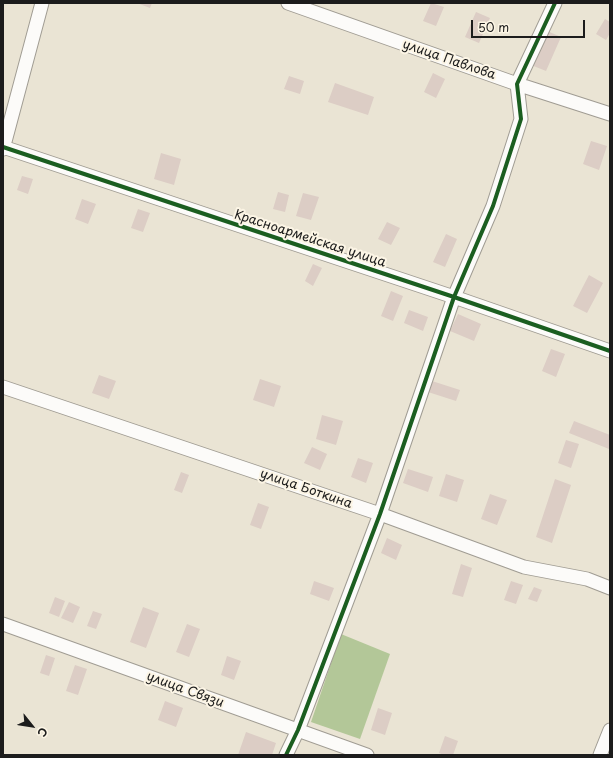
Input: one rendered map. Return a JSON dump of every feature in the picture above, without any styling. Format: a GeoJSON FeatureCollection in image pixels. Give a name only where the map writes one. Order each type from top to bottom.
{"type":"FeatureCollection","features":[{"type":"Feature","properties":{"kind":"street"},"geometry":{"type":"LineString","coordinates":[[3,148],[42,3]]}},
{"type":"Feature","properties":{"kind":"street","name":"улица Павлова"},"geometry":{"type":"LineString","coordinates":[[288,3],[517,84],[610,114]]}},
{"type":"Feature","properties":{"kind":"street"},"geometry":{"type":"LineString","coordinates":[[286,755],[298,730],[380,514],[454,298],[493,206],[521,119],[517,84],[555,3]]}},
{"type":"Feature","properties":{"kind":"street","name":"Красноармейская улица"},"geometry":{"type":"LineString","coordinates":[[3,148],[610,351]]}},
{"type":"Feature","properties":{"kind":"street","name":"улица Боткина"},"geometry":{"type":"LineString","coordinates":[[3,387],[380,514],[524,567],[587,579],[610,588]]}},
{"type":"Feature","properties":{"kind":"street","name":"улица Связи"},"geometry":{"type":"LineString","coordinates":[[3,624],[367,755]]}},
{"type":"Feature","properties":{"kind":"street"},"geometry":{"type":"LineString","coordinates":[[600,755],[610,730]]}},
{"type":"Feature","properties":{"kind":"green space"},"geometry":{"type":"Polygon","coordinates":[[[341,634],[390,654],[360,739],[311,722],[341,634]]]}},
{"type":"Feature","properties":{"kind":"building"},"geometry":{"type":"Polygon","coordinates":[[[137,3],[152,3],[150,8],[137,3]]]}},
{"type":"Feature","properties":{"kind":"building"},"geometry":{"type":"Polygon","coordinates":[[[431,3],[444,7],[436,26],[423,21],[431,3]]]}},
{"type":"Feature","properties":{"kind":"building"},"geometry":{"type":"Polygon","coordinates":[[[476,12],[490,18],[479,43],[465,37],[476,12]]]}},
{"type":"Feature","properties":{"kind":"building"},"geometry":{"type":"Polygon","coordinates":[[[605,19],[610,22],[610,33],[606,40],[596,34],[605,19]]]}},
{"type":"Feature","properties":{"kind":"building"},"geometry":{"type":"Polygon","coordinates":[[[545,30],[561,37],[546,71],[531,65],[545,30]]]}},
{"type":"Feature","properties":{"kind":"building"},"geometry":{"type":"Polygon","coordinates":[[[433,73],[445,79],[436,98],[424,92],[433,73]]]}},
{"type":"Feature","properties":{"kind":"building"},"geometry":{"type":"Polygon","coordinates":[[[289,76],[304,81],[300,94],[284,89],[289,76]]]}},
{"type":"Feature","properties":{"kind":"building"},"geometry":{"type":"Polygon","coordinates":[[[335,83],[374,97],[368,115],[328,102],[335,83]]]}},
{"type":"Feature","properties":{"kind":"building"},"geometry":{"type":"Polygon","coordinates":[[[591,141],[607,146],[599,170],[583,164],[591,141]]]}},
{"type":"Feature","properties":{"kind":"building"},"geometry":{"type":"Polygon","coordinates":[[[161,153],[181,159],[174,185],[154,179],[161,153]]]}},
{"type":"Feature","properties":{"kind":"building"},"geometry":{"type":"Polygon","coordinates":[[[22,176],[33,179],[28,194],[17,190],[22,176]]]}},
{"type":"Feature","properties":{"kind":"building"},"geometry":{"type":"Polygon","coordinates":[[[278,192],[289,195],[285,212],[273,209],[278,192]]]}},
{"type":"Feature","properties":{"kind":"building"},"geometry":{"type":"Polygon","coordinates":[[[303,193],[319,197],[311,220],[296,216],[303,193]]]}},
{"type":"Feature","properties":{"kind":"building"},"geometry":{"type":"Polygon","coordinates":[[[82,199],[96,204],[88,224],[75,219],[82,199]]]}},
{"type":"Feature","properties":{"kind":"building"},"geometry":{"type":"Polygon","coordinates":[[[138,209],[150,213],[143,232],[131,228],[138,209]]]}},
{"type":"Feature","properties":{"kind":"building"},"geometry":{"type":"Polygon","coordinates":[[[387,222],[400,228],[391,245],[378,239],[387,222]]]}},
{"type":"Feature","properties":{"kind":"building"},"geometry":{"type":"Polygon","coordinates":[[[446,234],[457,239],[445,267],[433,262],[446,234]]]}},
{"type":"Feature","properties":{"kind":"building"},"geometry":{"type":"Polygon","coordinates":[[[313,264],[322,268],[313,286],[305,281],[313,264]]]}},
{"type":"Feature","properties":{"kind":"building"},"geometry":{"type":"Polygon","coordinates":[[[589,275],[603,283],[587,313],[573,306],[589,275]]]}},
{"type":"Feature","properties":{"kind":"building"},"geometry":{"type":"Polygon","coordinates":[[[391,291],[403,296],[393,321],[381,316],[391,291]]]}},
{"type":"Feature","properties":{"kind":"building"},"geometry":{"type":"Polygon","coordinates":[[[409,310],[428,317],[423,331],[404,323],[409,310]]]}},
{"type":"Feature","properties":{"kind":"building"},"geometry":{"type":"Polygon","coordinates":[[[458,314],[481,324],[474,341],[450,331],[458,314]]]}},
{"type":"Feature","properties":{"kind":"building"},"geometry":{"type":"Polygon","coordinates":[[[551,349],[565,354],[556,377],[542,371],[551,349]]]}},
{"type":"Feature","properties":{"kind":"building"},"geometry":{"type":"Polygon","coordinates":[[[99,375],[116,381],[109,399],[92,393],[99,375]]]}},
{"type":"Feature","properties":{"kind":"building"},"geometry":{"type":"Polygon","coordinates":[[[260,379],[281,386],[274,407],[253,400],[260,379]]]}},
{"type":"Feature","properties":{"kind":"building"},"geometry":{"type":"Polygon","coordinates":[[[432,381],[460,390],[456,401],[428,392],[432,381]]]}},
{"type":"Feature","properties":{"kind":"building"},"geometry":{"type":"Polygon","coordinates":[[[322,415],[343,421],[336,445],[316,439],[322,415]]]}},
{"type":"Feature","properties":{"kind":"building"},"geometry":{"type":"Polygon","coordinates":[[[574,421],[610,435],[609,449],[569,433],[574,421]]]}},
{"type":"Feature","properties":{"kind":"building"},"geometry":{"type":"Polygon","coordinates":[[[566,440],[579,444],[571,468],[558,463],[566,440]]]}},
{"type":"Feature","properties":{"kind":"building"},"geometry":{"type":"Polygon","coordinates":[[[312,447],[327,454],[320,470],[304,463],[312,447]]]}},
{"type":"Feature","properties":{"kind":"building"},"geometry":{"type":"Polygon","coordinates":[[[358,458],[373,463],[366,483],[351,477],[358,458]]]}},
{"type":"Feature","properties":{"kind":"building"},"geometry":{"type":"Polygon","coordinates":[[[408,469],[433,477],[428,492],[403,483],[408,469]]]}},
{"type":"Feature","properties":{"kind":"building"},"geometry":{"type":"Polygon","coordinates":[[[181,472],[189,475],[182,493],[174,490],[181,472]]]}},
{"type":"Feature","properties":{"kind":"building"},"geometry":{"type":"Polygon","coordinates":[[[446,474],[464,480],[457,502],[439,496],[446,474]]]}},
{"type":"Feature","properties":{"kind":"building"},"geometry":{"type":"Polygon","coordinates":[[[555,479],[571,485],[552,543],[536,537],[555,479]]]}},
{"type":"Feature","properties":{"kind":"building"},"geometry":{"type":"Polygon","coordinates":[[[490,494],[507,500],[497,525],[481,519],[490,494]]]}},
{"type":"Feature","properties":{"kind":"building"},"geometry":{"type":"Polygon","coordinates":[[[258,503],[269,507],[261,529],[250,525],[258,503]]]}},
{"type":"Feature","properties":{"kind":"building"},"geometry":{"type":"Polygon","coordinates":[[[387,538],[402,545],[396,560],[381,553],[387,538]]]}},
{"type":"Feature","properties":{"kind":"building"},"geometry":{"type":"Polygon","coordinates":[[[461,564],[472,568],[463,597],[452,594],[461,564]]]}},
{"type":"Feature","properties":{"kind":"building"},"geometry":{"type":"Polygon","coordinates":[[[314,581],[334,588],[329,601],[310,594],[314,581]]]}},
{"type":"Feature","properties":{"kind":"building"},"geometry":{"type":"Polygon","coordinates":[[[511,581],[523,585],[516,604],[504,600],[511,581]]]}},
{"type":"Feature","properties":{"kind":"building"},"geometry":{"type":"Polygon","coordinates":[[[534,587],[542,590],[537,602],[528,599],[534,587]]]}},
{"type":"Feature","properties":{"kind":"building"},"geometry":{"type":"Polygon","coordinates":[[[55,597],[65,601],[59,617],[49,613],[55,597]]]}},
{"type":"Feature","properties":{"kind":"building"},"geometry":{"type":"Polygon","coordinates":[[[69,602],[80,607],[73,623],[61,618],[69,602]]]}},
{"type":"Feature","properties":{"kind":"building"},"geometry":{"type":"Polygon","coordinates":[[[143,607],[159,613],[146,648],[130,642],[143,607]]]}},
{"type":"Feature","properties":{"kind":"building"},"geometry":{"type":"Polygon","coordinates":[[[93,611],[102,614],[96,629],[87,626],[93,611]]]}},
{"type":"Feature","properties":{"kind":"building"},"geometry":{"type":"Polygon","coordinates":[[[187,624],[200,629],[189,657],[176,652],[187,624]]]}},
{"type":"Feature","properties":{"kind":"building"},"geometry":{"type":"Polygon","coordinates":[[[46,655],[55,658],[49,676],[40,673],[46,655]]]}},
{"type":"Feature","properties":{"kind":"building"},"geometry":{"type":"Polygon","coordinates":[[[227,656],[241,661],[234,680],[221,675],[227,656]]]}},
{"type":"Feature","properties":{"kind":"building"},"geometry":{"type":"Polygon","coordinates":[[[75,665],[87,669],[78,695],[66,691],[75,665]]]}},
{"type":"Feature","properties":{"kind":"building"},"geometry":{"type":"Polygon","coordinates":[[[165,701],[183,708],[176,727],[158,720],[165,701]]]}},
{"type":"Feature","properties":{"kind":"building"},"geometry":{"type":"Polygon","coordinates":[[[378,708],[392,713],[385,735],[371,730],[378,708]]]}},
{"type":"Feature","properties":{"kind":"building"},"geometry":{"type":"Polygon","coordinates":[[[246,732],[276,743],[272,755],[238,755],[246,732]]]}},
{"type":"Feature","properties":{"kind":"building"},"geometry":{"type":"Polygon","coordinates":[[[445,736],[458,741],[453,755],[444,755],[439,753],[445,736]]]}},
{"type":"Feature","properties":{"kind":"cycle path"},"geometry":{"type":"LineString","coordinates":[[286,755],[298,730],[380,514],[454,297],[493,206],[521,119],[517,84],[555,3]]}},
{"type":"Feature","properties":{"kind":"cycle path"},"geometry":{"type":"LineString","coordinates":[[3,147],[454,297],[610,351]]}}]}
